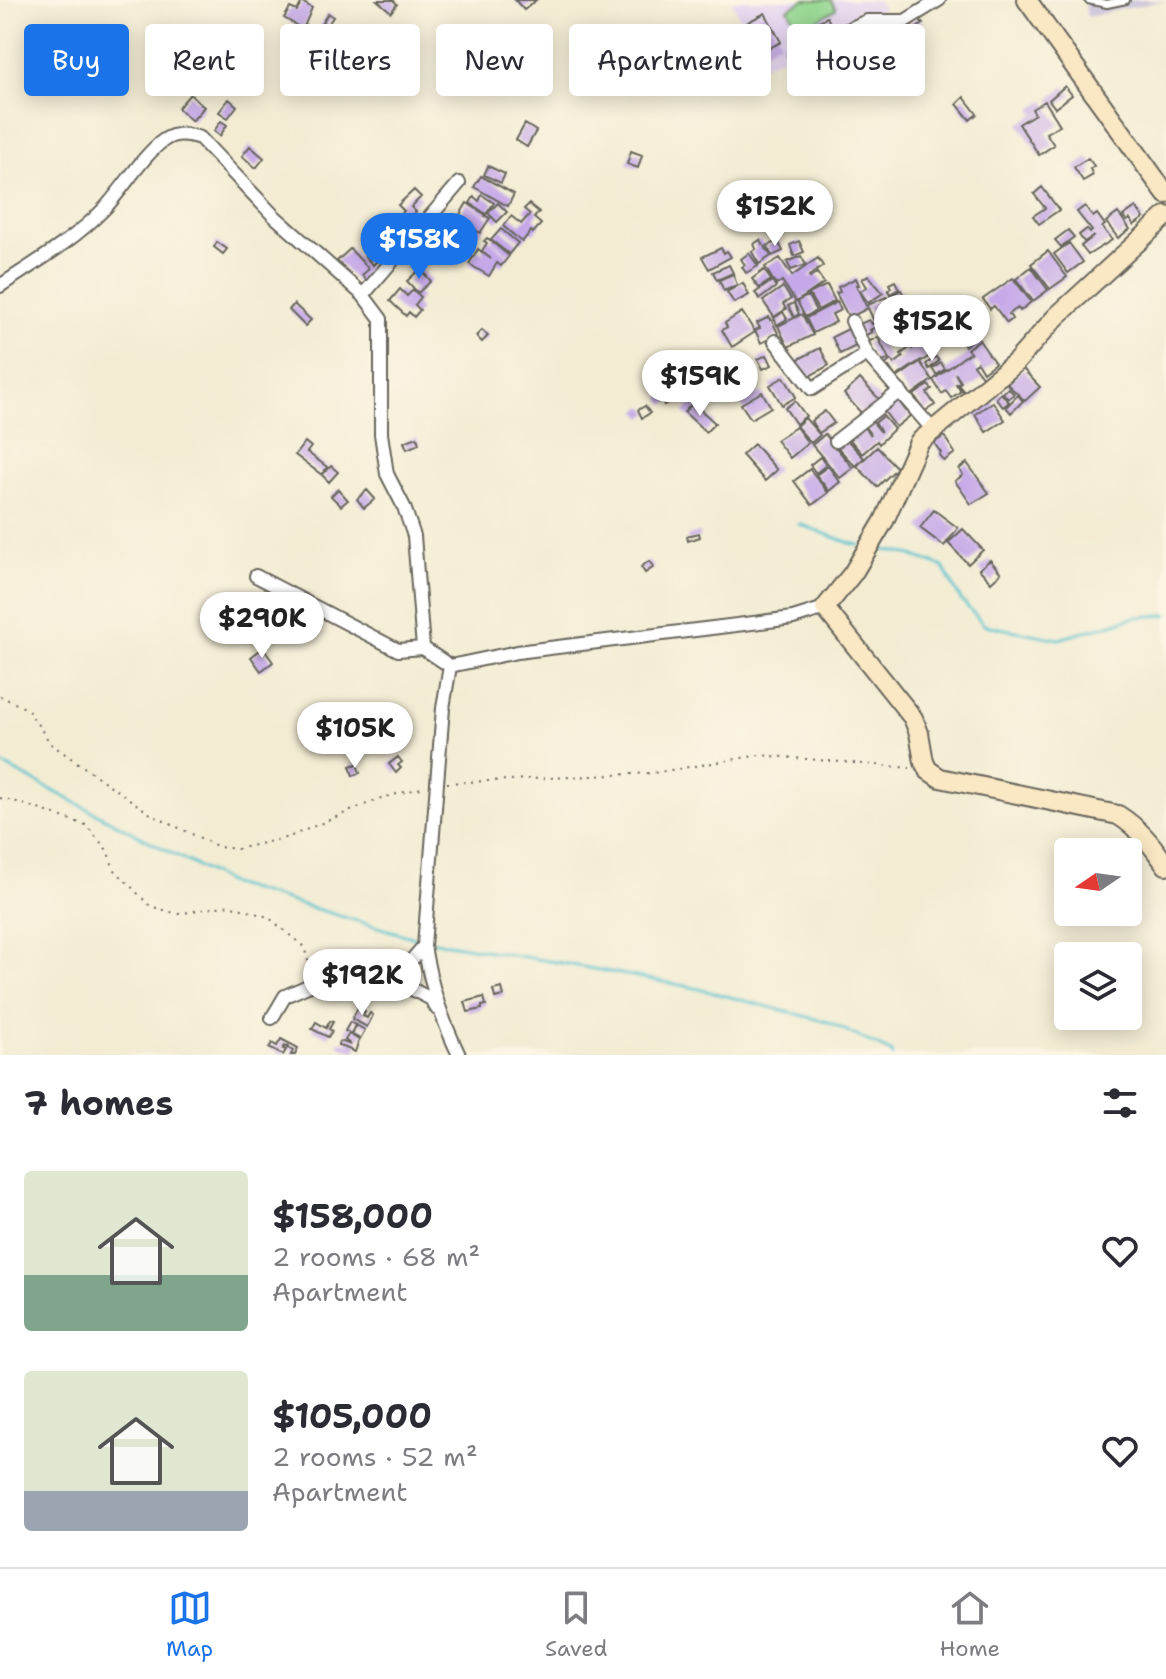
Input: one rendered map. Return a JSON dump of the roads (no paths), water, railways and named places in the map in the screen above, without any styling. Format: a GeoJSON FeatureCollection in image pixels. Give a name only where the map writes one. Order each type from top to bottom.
{"type":"FeatureCollection","features":[{"type":"Feature","properties":{"kind":"street"},"geometry":{"type":"LineString","coordinates":[[860,24],[867,21],[905,21],[939,0]]}},
{"type":"Feature","properties":{"kind":"street"},"geometry":{"type":"LineString","coordinates":[[1027,0],[1166,194]]}},
{"type":"Feature","properties":{"kind":"street"},"geometry":{"type":"LineString","coordinates":[[0,286],[80,232],[168,137],[184,134],[200,138],[273,215],[363,295],[381,319],[381,434],[387,474],[404,507],[414,536],[423,648]]}},
{"type":"Feature","properties":{"kind":"street"},"geometry":{"type":"LineString","coordinates":[[363,295],[459,183]]}},
{"type":"Feature","properties":{"kind":"street"},"geometry":{"type":"LineString","coordinates":[[256,576],[398,650],[423,648],[450,666],[517,652],[793,618],[825,608],[853,573],[884,521],[919,442],[1016,362],[1056,317],[1166,216]]}},
{"type":"Feature","properties":{"kind":"street"},"geometry":{"type":"LineString","coordinates":[[852,321],[867,354],[933,430]]}},
{"type":"Feature","properties":{"kind":"street"},"geometry":{"type":"LineString","coordinates":[[775,341],[812,389],[867,354]]}},
{"type":"Feature","properties":{"kind":"street"},"geometry":{"type":"LineString","coordinates":[[836,441],[900,391]]}},
{"type":"Feature","properties":{"kind":"street"},"geometry":{"type":"LineString","coordinates":[[825,608],[913,718],[928,770],[940,778],[1118,815],[1144,835],[1166,865]]}},
{"type":"Feature","properties":{"kind":"street"},"geometry":{"type":"LineString","coordinates":[[441,1016],[424,946],[443,708],[450,666]]}},
{"type":"Feature","properties":{"kind":"street"},"geometry":{"type":"LineString","coordinates":[[394,980],[424,946]]}},
{"type":"Feature","properties":{"kind":"street"},"geometry":{"type":"LineString","coordinates":[[272,1018],[285,996],[310,985],[394,980],[431,999],[459,1055]]}},
{"type":"Feature","properties":{"kind":"lane"},"geometry":{"type":"LineString","coordinates":[[1088,0],[1107,4],[1126,0]]}},
{"type":"Feature","properties":{"kind":"waterway"},"geometry":{"type":"LineString","coordinates":[[799,524],[860,545]]}},
{"type":"Feature","properties":{"kind":"waterway"},"geometry":{"type":"LineString","coordinates":[[875,548],[912,555],[943,567],[961,600],[984,625],[1059,639],[1136,617],[1166,615]]}},
{"type":"Feature","properties":{"kind":"waterway"},"geometry":{"type":"LineString","coordinates":[[0,763],[231,884],[422,940]]}},
{"type":"Feature","properties":{"kind":"waterway"},"geometry":{"type":"LineString","coordinates":[[430,941],[691,987],[828,1022],[893,1055]]}}]}
